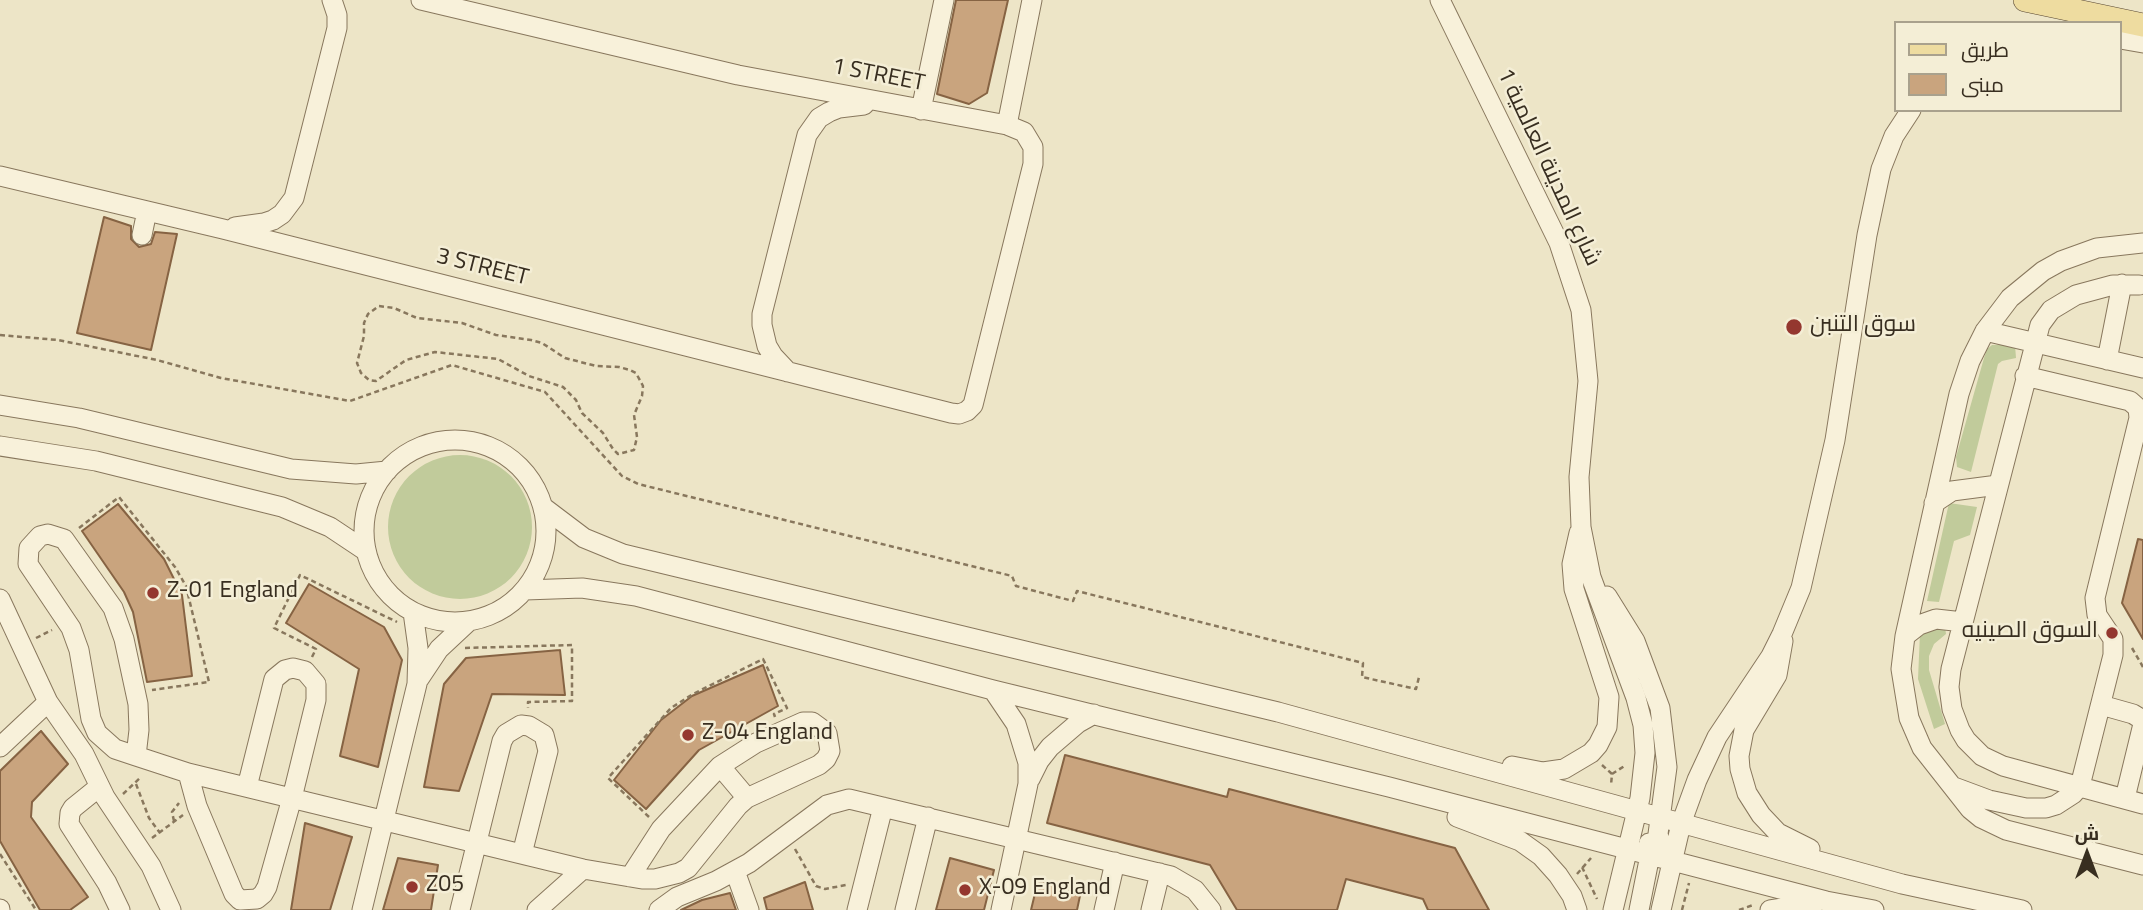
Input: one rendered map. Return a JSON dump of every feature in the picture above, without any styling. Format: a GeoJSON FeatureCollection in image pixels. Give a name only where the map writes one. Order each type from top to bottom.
{"type":"FeatureCollection","features":[{"type":"Feature","properties":{"kind":"main road"},"geometry":{"type":"LineString","coordinates":[[2025,0],[2143,25]]}},
{"type":"Feature","properties":{"kind":"street"},"geometry":{"type":"LineString","coordinates":[[223,229],[273,220],[282,214],[294,198],[337,28],[337,15],[332,0]]}},
{"type":"Feature","properties":{"kind":"street","name":"1 STREET"},"geometry":{"type":"LineString","coordinates":[[421,0],[738,75],[1007,125],[1024,132],[1033,146],[1033,164],[977,397],[974,405],[967,411],[951,413]]}},
{"type":"Feature","properties":{"kind":"street"},"geometry":{"type":"LineString","coordinates":[[921,110],[944,0]]}},
{"type":"Feature","properties":{"kind":"street"},"geometry":{"type":"LineString","coordinates":[[1007,125],[1032,0]]}},
{"type":"Feature","properties":{"kind":"street","name":"شارع المدينة العالمية 1"},"geometry":{"type":"LineString","coordinates":[[1440,0],[1559,243],[1575,287],[1585,334],[1588,381],[1579,477],[1581,527],[1591,577],[1636,698],[1643,725],[1645,764],[1637,813],[1627,849]]}},
{"type":"Feature","properties":{"kind":"street"},"geometry":{"type":"LineString","coordinates":[[2122,39],[2143,43]]}},
{"type":"Feature","properties":{"kind":"street"},"geometry":{"type":"LineString","coordinates":[[788,372],[767,346],[762,314],[807,135],[819,118],[829,112],[839,108],[883,103]]}},
{"type":"Feature","properties":{"kind":"street"},"geometry":{"type":"LineString","coordinates":[[1661,910],[1681,824],[1697,780],[1717,737],[1758,677],[1782,634],[1801,588],[1825,490],[1843,397],[1867,234],[1881,169],[1894,136],[1911,112]]}},
{"type":"Feature","properties":{"kind":"street","name":"3 STREET"},"geometry":{"type":"LineString","coordinates":[[0,176],[223,229],[951,413]]}},
{"type":"Feature","properties":{"kind":"street"},"geometry":{"type":"LineString","coordinates":[[142,235],[147,211]]}},
{"type":"Feature","properties":{"kind":"street"},"geometry":{"type":"LineString","coordinates":[[2143,243],[2097,248],[2061,261],[2043,271],[2010,298],[1985,331],[1970,361],[1959,394],[1902,653],[1902,685],[1909,718],[1922,748],[1970,809],[1993,825],[2032,838],[2143,865]]}},
{"type":"Feature","properties":{"kind":"street"},"geometry":{"type":"LineString","coordinates":[[2101,705],[2133,714],[2141,719],[2143,724],[2134,801],[1992,762],[1982,756],[1966,740],[1952,709],[1949,687],[1951,669],[2040,325],[2051,310],[2085,292],[2131,285],[2107,360]]}},
{"type":"Feature","properties":{"kind":"street"},"geometry":{"type":"LineString","coordinates":[[1985,331],[2143,368]]}},
{"type":"Feature","properties":{"kind":"street"},"geometry":{"type":"LineString","coordinates":[[1953,787],[1998,803],[2036,809],[2065,800],[2080,786],[2114,644],[2097,615],[2095,598],[2138,408],[2130,401],[2025,376]]}},
{"type":"Feature","properties":{"kind":"street"},"geometry":{"type":"LineString","coordinates":[[0,404],[79,418],[291,469],[345,474],[387,471]]}},
{"type":"Feature","properties":{"kind":"street"},"geometry":{"type":"LineString","coordinates":[[362,910],[417,684],[414,621],[386,591],[374,572],[366,551],[366,514],[373,491],[387,471],[413,451],[443,441],[476,443],[506,456],[529,478],[543,507],[547,532],[539,569],[525,590],[500,611],[469,621],[414,621]]}},
{"type":"Feature","properties":{"kind":"street"},"geometry":{"type":"LineString","coordinates":[[0,446],[96,461],[282,507],[330,527],[366,551]]}},
{"type":"Feature","properties":{"kind":"street"},"geometry":{"type":"LineString","coordinates":[[1934,503],[1952,491],[1998,485]]}},
{"type":"Feature","properties":{"kind":"street"},"geometry":{"type":"LineString","coordinates":[[543,507],[584,538],[623,554],[1278,712],[1421,754],[1902,884],[2022,910]]}},
{"type":"Feature","properties":{"kind":"street"},"geometry":{"type":"LineString","coordinates":[[1421,754],[1483,759],[1554,772],[1574,765],[1598,746],[1607,727],[1610,707],[1602,673],[1574,589],[1572,564],[1581,527]]}},
{"type":"Feature","properties":{"kind":"street"},"geometry":{"type":"LineString","coordinates":[[133,764],[139,730],[135,692],[124,639],[113,608],[105,593],[64,539],[48,534],[40,536],[33,541],[27,556],[32,572],[68,623],[79,650],[93,726],[108,745],[133,764],[188,773],[583,869],[630,877],[655,879],[667,877],[688,867],[738,806],[747,799],[819,765],[830,751],[827,733],[821,726],[803,722],[755,743],[720,766],[661,829],[630,877]]}},
{"type":"Feature","properties":{"kind":"street"},"geometry":{"type":"LineString","coordinates":[[1591,577],[1625,624],[1656,692],[1664,725],[1667,767],[1659,818],[1659,841],[1672,861]]}},
{"type":"Feature","properties":{"kind":"street"},"geometry":{"type":"LineString","coordinates":[[525,590],[582,588],[636,596],[993,691],[1389,787],[1826,901],[1874,910]]}},
{"type":"Feature","properties":{"kind":"street"},"geometry":{"type":"LineString","coordinates":[[0,599],[47,702],[84,754],[104,795],[151,866],[171,910]]}},
{"type":"Feature","properties":{"kind":"street"},"geometry":{"type":"LineString","coordinates":[[1905,636],[1927,621],[1945,618],[1963,622]]}},
{"type":"Feature","properties":{"kind":"street"},"geometry":{"type":"LineString","coordinates":[[417,684],[439,649],[469,621]]}},
{"type":"Feature","properties":{"kind":"street"},"geometry":{"type":"LineString","coordinates":[[1782,634],[1783,648],[1777,675],[1749,719],[1741,743],[1740,769],[1747,793],[1769,824],[1789,840],[1866,867],[1902,884]]}},
{"type":"Feature","properties":{"kind":"street"},"geometry":{"type":"LineString","coordinates":[[188,773],[189,802],[234,894],[240,900],[257,899],[267,887],[318,692],[313,678],[305,671],[293,668],[285,670],[274,679],[247,787]]}},
{"type":"Feature","properties":{"kind":"street"},"geometry":{"type":"LineString","coordinates":[[993,691],[1010,712],[1028,763],[1028,784],[1001,910]]}},
{"type":"Feature","properties":{"kind":"street"},"geometry":{"type":"LineString","coordinates":[[0,747],[47,702]]}},
{"type":"Feature","properties":{"kind":"street"},"geometry":{"type":"LineString","coordinates":[[1028,784],[1039,761],[1050,747],[1078,723],[1094,714]]}},
{"type":"Feature","properties":{"kind":"street"},"geometry":{"type":"LineString","coordinates":[[460,910],[502,741],[513,728],[529,726],[544,735],[548,751],[522,854]]}},
{"type":"Feature","properties":{"kind":"street"},"geometry":{"type":"LineString","coordinates":[[720,766],[747,799]]}},
{"type":"Feature","properties":{"kind":"street"},"geometry":{"type":"LineString","coordinates":[[1389,787],[1520,841],[1541,856],[1558,875],[1572,896],[1577,910]]}},
{"type":"Feature","properties":{"kind":"street"},"geometry":{"type":"LineString","coordinates":[[104,795],[74,808],[68,818],[120,910]]}},
{"type":"Feature","properties":{"kind":"street"},"geometry":{"type":"LineString","coordinates":[[659,910],[677,897],[735,871],[827,805],[841,800],[856,800],[1160,873],[1184,882],[1195,890],[1211,910]]}},
{"type":"Feature","properties":{"kind":"street"},"geometry":{"type":"LineString","coordinates":[[857,910],[883,807]]}},
{"type":"Feature","properties":{"kind":"street"},"geometry":{"type":"LineString","coordinates":[[1637,813],[1645,830],[1650,855],[1639,910]]}},
{"type":"Feature","properties":{"kind":"street"},"geometry":{"type":"LineString","coordinates":[[905,910],[928,817]]}},
{"type":"Feature","properties":{"kind":"street"},"geometry":{"type":"LineString","coordinates":[[1605,905],[1627,849]]}},
{"type":"Feature","properties":{"kind":"street"},"geometry":{"type":"LineString","coordinates":[[1104,910],[1115,862]]}},
{"type":"Feature","properties":{"kind":"street"},"geometry":{"type":"LineString","coordinates":[[537,910],[583,869]]}},
{"type":"Feature","properties":{"kind":"street"},"geometry":{"type":"LineString","coordinates":[[735,871],[749,910]]}},
{"type":"Feature","properties":{"kind":"street"},"geometry":{"type":"LineString","coordinates":[[1152,910],[1160,873]]}},
{"type":"Feature","properties":{"kind":"street"},"geometry":{"type":"LineString","coordinates":[[1770,910],[1826,901]]}},
{"type":"Feature","properties":{"kind":"path"},"geometry":{"type":"LineString","coordinates":[[379,306],[394,308],[417,318],[462,323],[508,337],[542,343],[565,358],[596,366],[619,367],[636,373],[643,386],[634,415],[637,438],[634,450],[618,454],[563,387],[529,376],[498,359],[435,352],[406,360],[376,381],[369,380],[361,373],[357,363],[364,323],[368,314],[379,306]]}},
{"type":"Feature","properties":{"kind":"path"},"geometry":{"type":"LineString","coordinates":[[0,335],[58,340],[158,360],[221,378],[350,401],[452,365],[545,392],[622,476],[638,484],[1012,576],[1016,586],[1073,601],[1077,590],[1363,663],[1362,677],[1416,689],[1419,677]]}},
{"type":"Feature","properties":{"kind":"path"},"geometry":{"type":"LineString","coordinates":[[64,539],[119,498],[175,566],[186,586],[209,682],[135,692]]}},
{"type":"Feature","properties":{"kind":"path"},"geometry":{"type":"LineString","coordinates":[[305,671],[316,649],[274,628],[300,575],[414,621]]}},
{"type":"Feature","properties":{"kind":"path"},"geometry":{"type":"LineString","coordinates":[[21,645],[68,623]]}},
{"type":"Feature","properties":{"kind":"path"},"geometry":{"type":"LineString","coordinates":[[2130,644],[2143,667]]}},
{"type":"Feature","properties":{"kind":"path"},"geometry":{"type":"LineString","coordinates":[[439,649],[572,645],[572,701],[528,702],[529,726]]}},
{"type":"Feature","properties":{"kind":"path"},"geometry":{"type":"LineString","coordinates":[[661,829],[608,778],[671,708],[763,659],[787,708],[774,714],[782,730]]}},
{"type":"Feature","properties":{"kind":"path"},"geometry":{"type":"LineString","coordinates":[[104,795],[136,784],[143,775],[133,764]]}},
{"type":"Feature","properties":{"kind":"path"},"geometry":{"type":"LineString","coordinates":[[1602,765],[1612,774]]}},
{"type":"Feature","properties":{"kind":"path"},"geometry":{"type":"LineString","coordinates":[[1609,796],[1612,774],[1626,765]]}},
{"type":"Feature","properties":{"kind":"path"},"geometry":{"type":"LineString","coordinates":[[136,784],[149,818],[160,833]]}},
{"type":"Feature","properties":{"kind":"path"},"geometry":{"type":"LineString","coordinates":[[139,847],[174,821],[189,802]]}},
{"type":"Feature","properties":{"kind":"path"},"geometry":{"type":"LineString","coordinates":[[174,821],[172,811],[189,802]]}},
{"type":"Feature","properties":{"kind":"path"},"geometry":{"type":"LineString","coordinates":[[787,835],[816,886],[825,889],[863,881]]}},
{"type":"Feature","properties":{"kind":"path"},"geometry":{"type":"LineString","coordinates":[[1571,880],[1596,853]]}},
{"type":"Feature","properties":{"kind":"path"},"geometry":{"type":"LineString","coordinates":[[0,854],[36,910]]}},
{"type":"Feature","properties":{"kind":"path"},"geometry":{"type":"LineString","coordinates":[[1583,867],[1605,905]]}},
{"type":"Feature","properties":{"kind":"path"},"geometry":{"type":"LineString","coordinates":[[1682,910],[1689,880]]}},
{"type":"Feature","properties":{"kind":"green space"},"geometry":{"type":"Polygon","coordinates":[[[1992,345],[2015,345],[2016,358],[1998,364],[1971,472],[1957,467],[1956,457],[1984,358],[1987,349],[1992,345]]]}},
{"type":"Feature","properties":{"kind":"green space"},"geometry":{"type":"Polygon","coordinates":[[[460,455],[487,461],[511,476],[526,500],[532,527],[526,554],[511,578],[487,593],[460,599],[433,593],[409,578],[394,554],[388,527],[394,500],[409,476],[433,461],[460,455]]]}},
{"type":"Feature","properties":{"kind":"green space"},"geometry":{"type":"Polygon","coordinates":[[[1949,503],[1977,507],[1970,535],[1954,541],[1939,602],[1927,601],[1949,503]]]}},
{"type":"Feature","properties":{"kind":"green space"},"geometry":{"type":"Polygon","coordinates":[[[1945,627],[1946,634],[1934,644],[1929,656],[1929,670],[1945,724],[1934,729],[1918,679],[1920,633],[1945,627]]]}},
{"type":"Feature","properties":{"kind":"building"},"geometry":{"type":"Polygon","coordinates":[[[956,0],[1008,0],[987,93],[969,104],[937,94],[956,0]]]}},
{"type":"Feature","properties":{"kind":"building"},"geometry":{"type":"Polygon","coordinates":[[[104,217],[131,226],[131,239],[139,247],[151,244],[155,232],[177,234],[151,350],[77,333],[104,217]]]}},
{"type":"Feature","properties":{"kind":"building","name":"Z-01 England"},"geometry":{"type":"Polygon","coordinates":[[[118,504],[164,559],[182,595],[192,676],[147,682],[133,612],[124,592],[82,531],[118,504]]]}},
{"type":"Feature","properties":{"kind":"building"},"geometry":{"type":"Polygon","coordinates":[[[2138,539],[2143,540],[2143,639],[2122,603],[2138,539]]]}},
{"type":"Feature","properties":{"kind":"building"},"geometry":{"type":"Polygon","coordinates":[[[309,584],[384,627],[402,660],[378,767],[340,756],[359,669],[286,623],[309,584]]]}},
{"type":"Feature","properties":{"kind":"building"},"geometry":{"type":"Polygon","coordinates":[[[560,650],[565,695],[492,694],[459,791],[424,787],[444,684],[466,658],[560,650]]]}},
{"type":"Feature","properties":{"kind":"building","name":"Z-04 England"},"geometry":{"type":"Polygon","coordinates":[[[763,665],[778,706],[699,750],[646,809],[614,780],[661,720],[692,696],[763,665]]]}},
{"type":"Feature","properties":{"kind":"building"},"geometry":{"type":"Polygon","coordinates":[[[41,731],[68,764],[32,802],[31,817],[88,897],[70,910],[40,910],[0,841],[0,771],[41,731]]]}},
{"type":"Feature","properties":{"kind":"building"},"geometry":{"type":"Polygon","coordinates":[[[1065,755],[1227,797],[1229,789],[1455,848],[1489,910],[1428,910],[1423,899],[1346,879],[1337,910],[1237,910],[1210,865],[1047,823],[1065,755]]]}},
{"type":"Feature","properties":{"kind":"building"},"geometry":{"type":"Polygon","coordinates":[[[305,823],[352,837],[330,910],[291,910],[305,823]]]}},
{"type":"Feature","properties":{"kind":"building","name":"Z05"},"geometry":{"type":"Polygon","coordinates":[[[398,858],[438,865],[431,910],[383,910],[398,858]]]}},
{"type":"Feature","properties":{"kind":"building","name":"X-09 England"},"geometry":{"type":"Polygon","coordinates":[[[950,858],[994,870],[984,910],[936,910],[950,858]]]}},
{"type":"Feature","properties":{"kind":"building"},"geometry":{"type":"Polygon","coordinates":[[[1038,881],[1081,891],[1077,910],[1031,910],[1038,881]]]}},
{"type":"Feature","properties":{"kind":"building"},"geometry":{"type":"Polygon","coordinates":[[[805,882],[813,910],[767,910],[764,898],[805,882]]]}},
{"type":"Feature","properties":{"kind":"building"},"geometry":{"type":"Polygon","coordinates":[[[730,893],[736,910],[681,910],[702,900],[730,893]]]}},
{"type":"Feature","properties":{"kind":"place","name":"سوق التنبن"},"geometry":{"type":"Point","coordinates":[1794,327]}},
{"type":"Feature","properties":{"kind":"place","name":"Z-01 England"},"geometry":{"type":"Point","coordinates":[153,593]}},
{"type":"Feature","properties":{"kind":"place","name":"السوق الصينيه"},"geometry":{"type":"Point","coordinates":[2112,633]}},
{"type":"Feature","properties":{"kind":"place","name":"Z-04 England"},"geometry":{"type":"Point","coordinates":[688,735]}},
{"type":"Feature","properties":{"kind":"place","name":"Z05"},"geometry":{"type":"Point","coordinates":[412,887]}},
{"type":"Feature","properties":{"kind":"place","name":"X-09 England"},"geometry":{"type":"Point","coordinates":[965,890]}}]}
